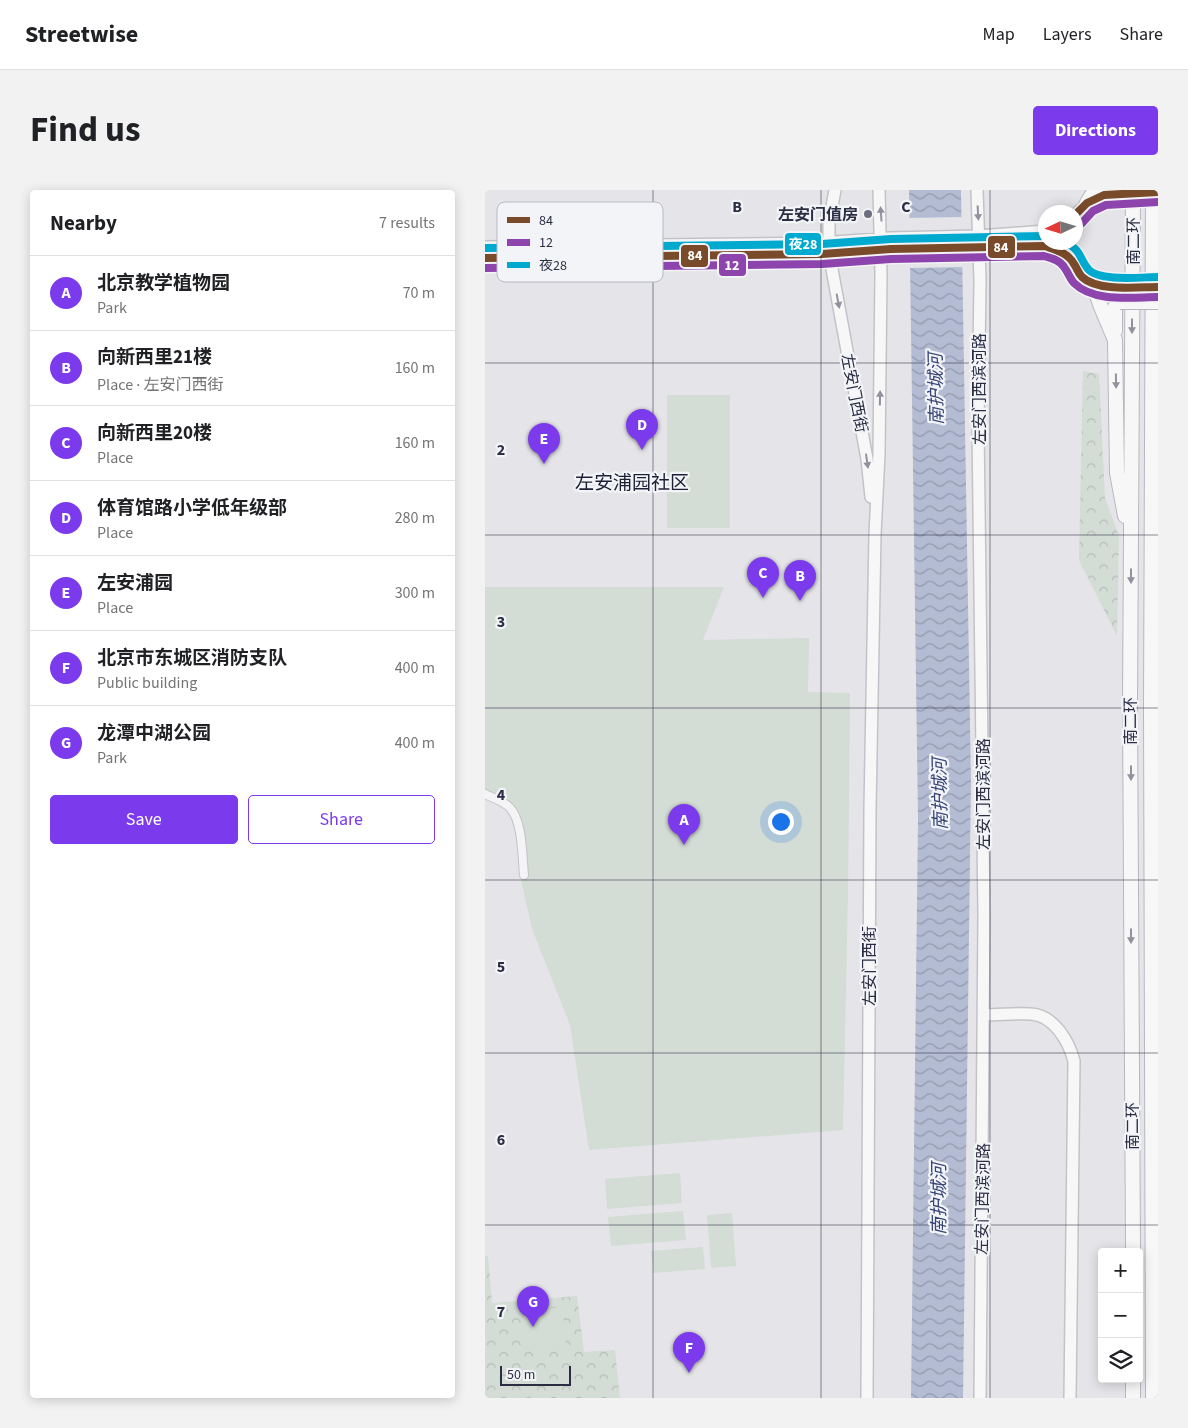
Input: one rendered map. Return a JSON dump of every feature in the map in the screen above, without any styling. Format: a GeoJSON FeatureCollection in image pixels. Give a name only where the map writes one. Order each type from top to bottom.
{"type":"FeatureCollection","features":[{"type":"Feature","properties":{"kind":"highway"},"geometry":{"type":"LineString","coordinates":[[1087,202],[1095,190]]}},
{"type":"Feature","properties":{"kind":"highway","name":"南二环"},"geometry":{"type":"LineString","coordinates":[[1153,190],[1151,706],[1153,1398]]}},
{"type":"Feature","properties":{"kind":"highway","name":"南二环"},"geometry":{"type":"LineString","coordinates":[[1126,192],[1131,548],[1133,1248]]}},
{"type":"Feature","properties":{"kind":"highway"},"geometry":{"type":"LineString","coordinates":[[1093,284],[1115,340]]}},
{"type":"Feature","properties":{"kind":"highway"},"geometry":{"type":"LineString","coordinates":[[1131,548],[1117,473],[1114,315],[1115,307],[1120,302],[1158,302]]}},
{"type":"Feature","properties":{"kind":"highway"},"geometry":{"type":"LineString","coordinates":[[1151,706],[1158,680]]}},
{"type":"Feature","properties":{"kind":"highway"},"geometry":{"type":"LineString","coordinates":[[1152,995],[1158,1008]]}},
{"type":"Feature","properties":{"kind":"highway"},"geometry":{"type":"LineString","coordinates":[[1133,1383],[1133,1398]]}},
{"type":"Feature","properties":{"kind":"street","name":"左安门西街"},"geometry":{"type":"LineString","coordinates":[[835,190],[829,223],[828,248],[867,459],[875,534]]}},
{"type":"Feature","properties":{"kind":"street","name":"左安门西街"},"geometry":{"type":"LineString","coordinates":[[867,1398],[870,828],[875,534],[879,454],[881,244],[879,190]]}},
{"type":"Feature","properties":{"kind":"street","name":"左安门西滨河路"},"geometry":{"type":"LineString","coordinates":[[977,190],[974,241],[982,665],[984,1015],[980,1398]]}},
{"type":"Feature","properties":{"kind":"street"},"geometry":{"type":"LineString","coordinates":[[1083,207],[1087,202],[1104,196],[1126,192],[1158,192]]}},
{"type":"Feature","properties":{"kind":"street"},"geometry":{"type":"LineString","coordinates":[[974,241],[1038,232]]}},
{"type":"Feature","properties":{"kind":"street"},"geometry":{"type":"LineString","coordinates":[[663,253],[974,241],[1045,246],[1065,253],[1072,259],[1082,277],[1093,284],[1120,287],[1158,287]]}},
{"type":"Feature","properties":{"kind":"street"},"geometry":{"type":"LineString","coordinates":[[663,248],[828,248]]}},
{"type":"Feature","properties":{"kind":"street"},"geometry":{"type":"LineString","coordinates":[[1071,250],[1072,259]]}},
{"type":"Feature","properties":{"kind":"street"},"geometry":{"type":"LineString","coordinates":[[485,794],[509,807],[516,818],[524,875]]}},
{"type":"Feature","properties":{"kind":"street"},"geometry":{"type":"LineString","coordinates":[[984,1015],[1033,1014],[1045,1018],[1064,1036],[1074,1061],[1070,1398]]}},
{"type":"Feature","properties":{"kind":"green space"},"geometry":{"type":"Polygon","coordinates":[[[1083,371],[1099,374],[1105,498],[1119,536],[1117,636],[1079,560],[1083,371]]]}},
{"type":"Feature","properties":{"kind":"green space"},"geometry":{"type":"Polygon","coordinates":[[[667,395],[730,395],[730,528],[667,528],[667,395]]]}},
{"type":"Feature","properties":{"kind":"green space"},"geometry":{"type":"Polygon","coordinates":[[[485,587],[724,587],[703,640],[809,638],[808,692],[850,693],[843,1130],[589,1150],[570,1025],[532,929],[521,880],[516,811],[508,800],[485,790],[485,587]]]}},
{"type":"Feature","properties":{"kind":"green space"},"geometry":{"type":"Polygon","coordinates":[[[680,1173],[682,1203],[607,1209],[605,1179],[680,1173]]]}},
{"type":"Feature","properties":{"kind":"green space"},"geometry":{"type":"Polygon","coordinates":[[[683,1211],[686,1240],[611,1246],[608,1217],[683,1211]]]}},
{"type":"Feature","properties":{"kind":"green space"},"geometry":{"type":"Polygon","coordinates":[[[732,1213],[736,1266],[711,1268],[707,1215],[732,1213]]]}},
{"type":"Feature","properties":{"kind":"green space"},"geometry":{"type":"Polygon","coordinates":[[[703,1247],[705,1269],[653,1273],[651,1251],[703,1247]]]}},
{"type":"Feature","properties":{"kind":"green space"},"geometry":{"type":"Polygon","coordinates":[[[485,1256],[488,1256],[492,1303],[577,1296],[584,1352],[615,1350],[620,1398],[485,1398],[485,1256]]]}},
{"type":"Feature","properties":{"kind":"green space"},"geometry":{"type":"Polygon","coordinates":[[[562,1307],[566,1346],[526,1350],[522,1311],[562,1307]]]}},
{"type":"Feature","properties":{"kind":"water","name":"南护城河"},"geometry":{"type":"Polygon","coordinates":[[[909,190],[961,190],[971,781],[963,1398],[911,1398],[918,819],[909,190]]]}},
{"type":"Feature","properties":{"kind":"pier"},"geometry":{"type":"Polygon","coordinates":[[[964,217],[965,267],[908,268],[907,218],[964,217]]]}},
{"type":"Feature","properties":{"kind":"transit line","name":"84"},"geometry":{"type":"LineString","coordinates":[[1083,207],[1104,195],[1158,192]]}},
{"type":"Feature","properties":{"kind":"transit line","name":"12"},"geometry":{"type":"LineString","coordinates":[[1083,222],[1093,211],[1106,205],[1158,202]]}},
{"type":"Feature","properties":{"kind":"transit line","name":"夜28"},"geometry":{"type":"LineString","coordinates":[[663,246],[822,244],[891,239],[1038,236]]}},
{"type":"Feature","properties":{"kind":"transit line","name":"84"},"geometry":{"type":"LineString","coordinates":[[663,256],[822,254],[891,249],[1045,246],[1068,257],[1082,277],[1089,282],[1119,288],[1158,287]]}},
{"type":"Feature","properties":{"kind":"transit line","name":"夜28"},"geometry":{"type":"LineString","coordinates":[[485,248],[497,248]]}},
{"type":"Feature","properties":{"kind":"transit line","name":"夜28"},"geometry":{"type":"LineString","coordinates":[[1076,250],[1088,269],[1101,276],[1121,278],[1158,277]]}},
{"type":"Feature","properties":{"kind":"transit line","name":"12"},"geometry":{"type":"LineString","coordinates":[[663,266],[822,264],[891,259],[1044,256],[1060,263],[1074,283],[1092,294],[1114,298],[1158,297]]}},
{"type":"Feature","properties":{"kind":"transit line","name":"84"},"geometry":{"type":"LineString","coordinates":[[485,258],[497,258]]}},
{"type":"Feature","properties":{"kind":"transit line","name":"12"},"geometry":{"type":"LineString","coordinates":[[485,268],[497,268]]}},
{"type":"Feature","properties":{"kind":"place","name":"左安门值房"},"geometry":{"type":"Point","coordinates":[868,214]}},
{"type":"Feature","properties":{"kind":"place","name":"体育馆路小学低年级部"},"geometry":{"type":"Point","coordinates":[642,450]}},
{"type":"Feature","properties":{"kind":"place","name":"左安浦园"},"geometry":{"type":"Point","coordinates":[544,464]}},
{"type":"Feature","properties":{"kind":"place","name":"向新西里20楼"},"geometry":{"type":"Point","coordinates":[763,598]}},
{"type":"Feature","properties":{"kind":"place","name":"向新西里21楼"},"geometry":{"type":"Point","coordinates":[800,601]}},
{"type":"Feature","properties":{"kind":"place","name":"北京教学植物园"},"geometry":{"type":"Point","coordinates":[684,845]}},
{"type":"Feature","properties":{"kind":"place","name":"龙潭中湖公园"},"geometry":{"type":"Point","coordinates":[533,1327]}},
{"type":"Feature","properties":{"kind":"place","name":"北京市东城区消防支队"},"geometry":{"type":"Point","coordinates":[689,1373]}},
{"type":"Feature","properties":{"kind":"district","name":"左安浦园社区"},"geometry":{"type":"Point","coordinates":[632,482]}}]}
